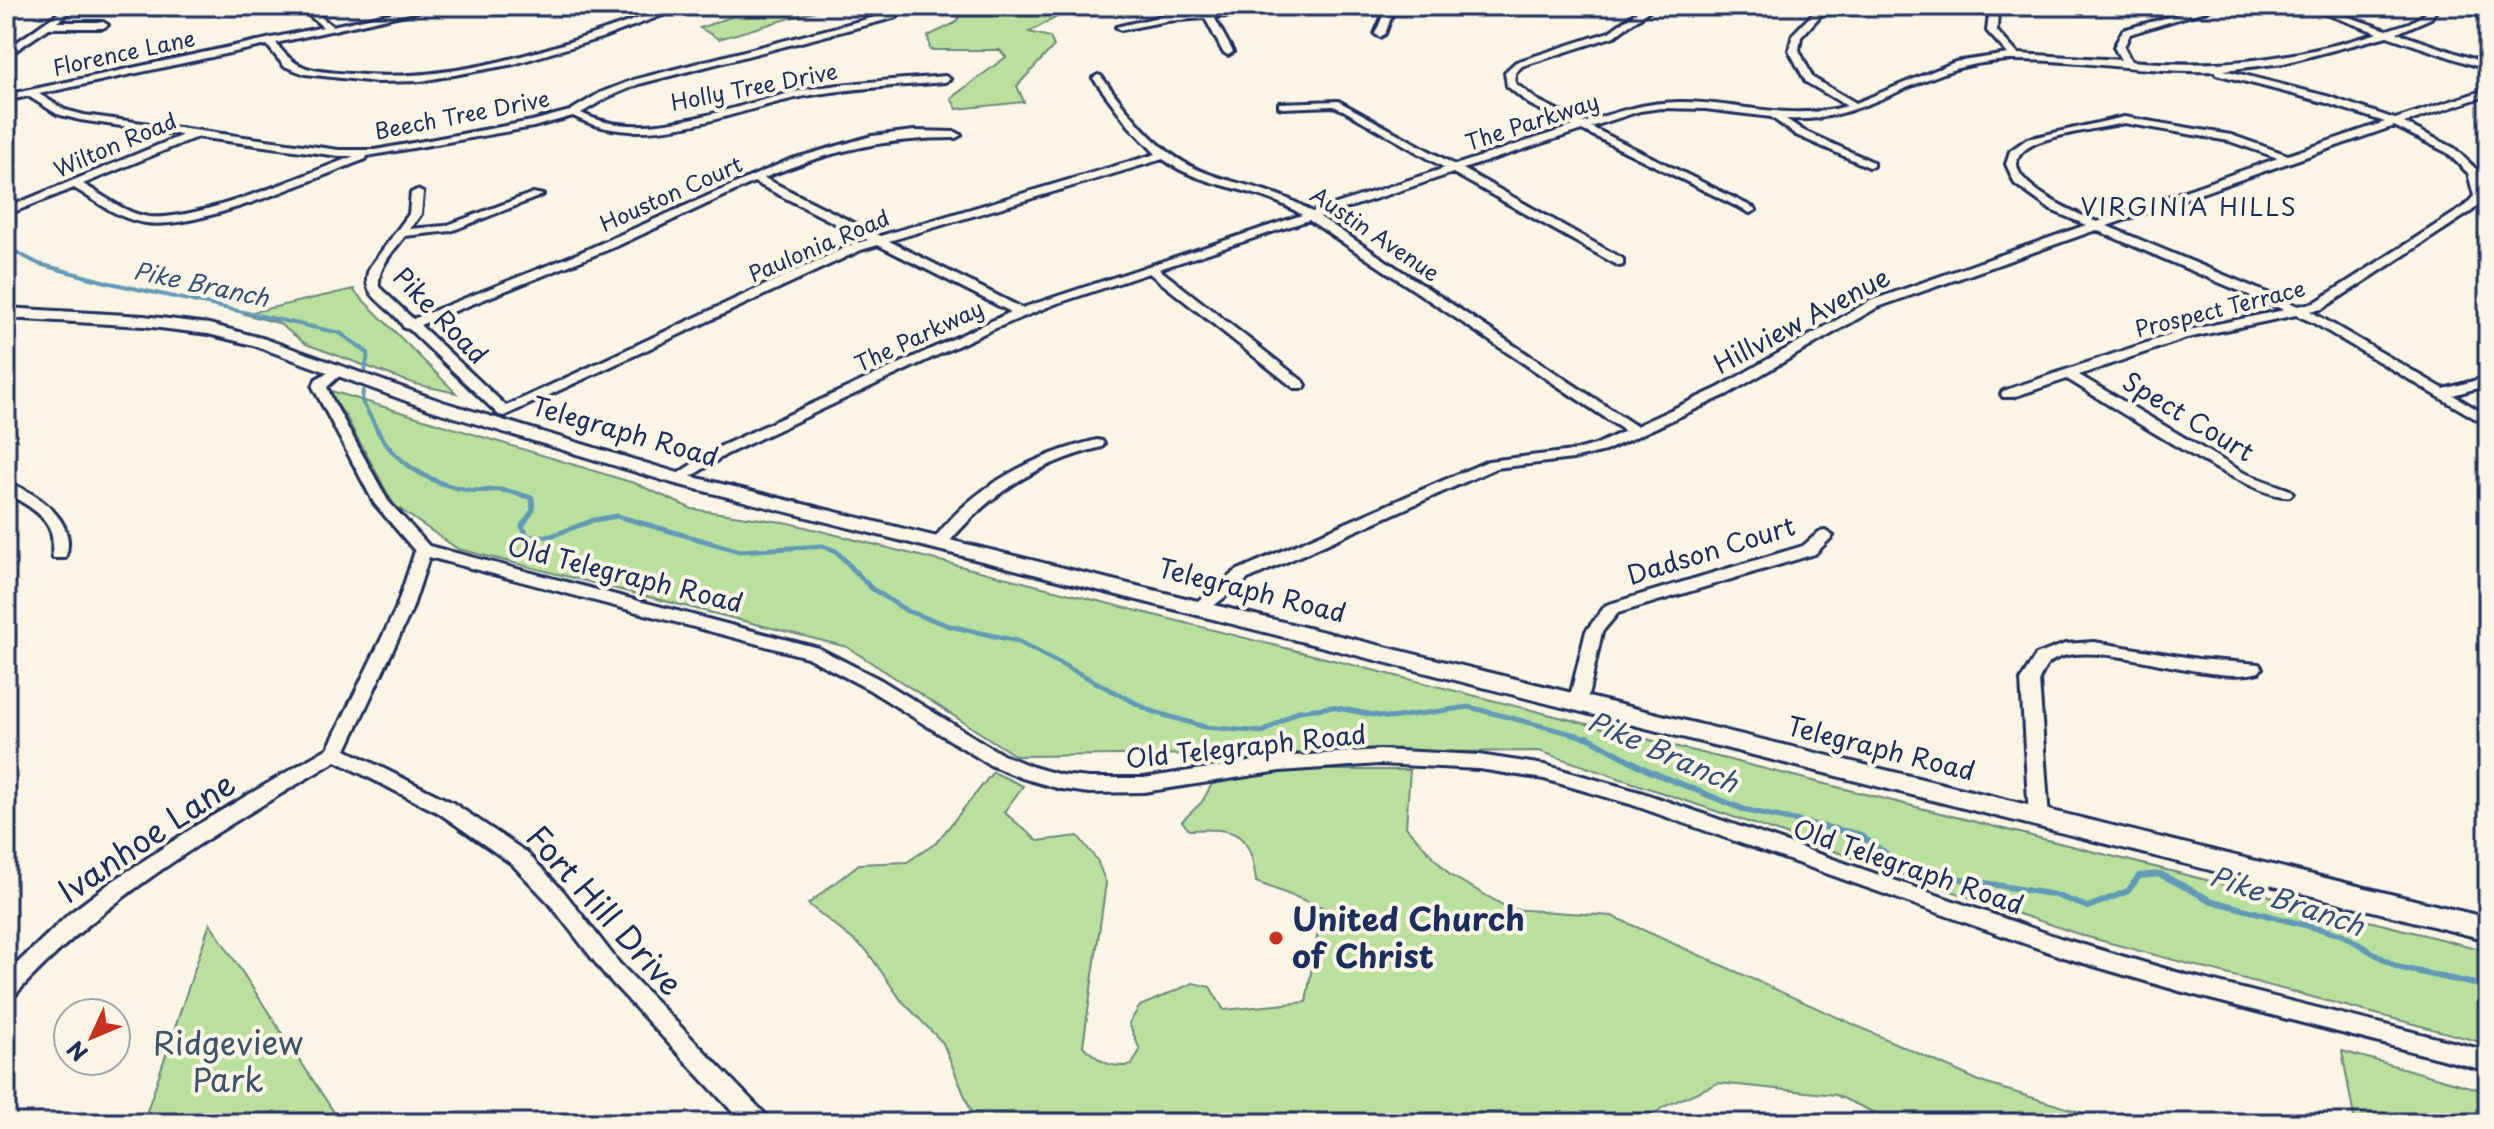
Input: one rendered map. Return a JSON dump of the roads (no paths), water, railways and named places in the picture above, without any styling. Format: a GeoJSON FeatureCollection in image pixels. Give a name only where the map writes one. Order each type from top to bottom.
{"type":"FeatureCollection","features":[{"type":"Feature","properties":{"kind":"main road","name":"Telegraph Road"},"geometry":{"type":"LineString","coordinates":[[6,313],[199,327],[259,342],[338,371],[502,418],[679,479],[2488,929]]}},
{"type":"Feature","properties":{"kind":"street"},"geometry":{"type":"LineString","coordinates":[[6,54],[74,6]]}},
{"type":"Feature","properties":{"kind":"street"},"geometry":{"type":"LineString","coordinates":[[302,6],[331,29]]}},
{"type":"Feature","properties":{"kind":"street","name":"Florence Lane"},"geometry":{"type":"LineString","coordinates":[[6,98],[437,6]]}},
{"type":"Feature","properties":{"kind":"street"},"geometry":{"type":"LineString","coordinates":[[270,42],[286,63],[300,70],[369,81],[400,80],[538,54],[683,6]]}},
{"type":"Feature","properties":{"kind":"street"},"geometry":{"type":"LineString","coordinates":[[1121,27],[1208,14],[1313,6]]}},
{"type":"Feature","properties":{"kind":"street"},"geometry":{"type":"LineString","coordinates":[[1353,6],[1466,6]]}},
{"type":"Feature","properties":{"kind":"street"},"geometry":{"type":"LineString","coordinates":[[1651,6],[1612,34],[1529,59],[1510,72],[1509,80],[1516,92],[1750,210]]}},
{"type":"Feature","properties":{"kind":"street"},"geometry":{"type":"LineString","coordinates":[[1825,6],[1796,36],[1794,50],[1809,80],[1853,105]]}},
{"type":"Feature","properties":{"kind":"street"},"geometry":{"type":"LineString","coordinates":[[1994,6],[1992,31],[2015,57]]}},
{"type":"Feature","properties":{"kind":"street"},"geometry":{"type":"LineString","coordinates":[[2128,63],[2119,47],[2126,32],[2217,6]]}},
{"type":"Feature","properties":{"kind":"street"},"geometry":{"type":"LineString","coordinates":[[2308,6],[2488,67]]}},
{"type":"Feature","properties":{"kind":"street","name":"The Parkway"},"geometry":{"type":"LineString","coordinates":[[679,479],[722,451],[1020,312],[1639,108],[1675,103],[1813,117],[1853,105],[1950,66],[2015,57],[2204,68],[2277,63],[2388,33],[2423,19],[2435,6]]}},
{"type":"Feature","properties":{"kind":"street"},"geometry":{"type":"LineString","coordinates":[[2456,6],[2488,16]]}},
{"type":"Feature","properties":{"kind":"street"},"geometry":{"type":"LineString","coordinates":[[1380,34],[1391,7]]}},
{"type":"Feature","properties":{"kind":"street"},"geometry":{"type":"LineString","coordinates":[[1208,14],[1228,52]]}},
{"type":"Feature","properties":{"kind":"street","name":"Beech Tree Drive"},"geometry":{"type":"LineString","coordinates":[[30,93],[68,114],[339,153],[375,153],[518,127],[574,113],[604,95],[636,82],[894,15]]}},
{"type":"Feature","properties":{"kind":"street"},"geometry":{"type":"LineString","coordinates":[[44,25],[103,25]]}},
{"type":"Feature","properties":{"kind":"street","name":"Prospect Terrace"},"geometry":{"type":"LineString","coordinates":[[2008,394],[2184,335],[2318,306],[2468,209],[2480,196],[2477,176],[2461,156],[2432,139],[2329,101],[2204,68]]}},
{"type":"Feature","properties":{"kind":"street","name":"Austin Avenue"},"geometry":{"type":"LineString","coordinates":[[1098,78],[1146,141],[1164,155],[1205,177],[1281,197],[1636,432]]}},
{"type":"Feature","properties":{"kind":"street","name":"Holly Tree Drive"},"geometry":{"type":"LineString","coordinates":[[574,113],[600,126],[645,128],[807,92],[945,79]]}},
{"type":"Feature","properties":{"kind":"street","name":"Hillview Avenue"},"geometry":{"type":"LineString","coordinates":[[1201,607],[1242,575],[1493,464],[1573,455],[1636,432],[1723,391],[1874,304],[2287,158],[2488,92]]}},
{"type":"Feature","properties":{"kind":"street"},"geometry":{"type":"LineString","coordinates":[[1283,105],[1334,103],[1347,108],[1619,262]]}},
{"type":"Feature","properties":{"kind":"street"},"geometry":{"type":"LineString","coordinates":[[1773,114],[1800,133],[1869,164]]}},
{"type":"Feature","properties":{"kind":"street"},"geometry":{"type":"LineString","coordinates":[[2287,158],[2239,140],[2135,120],[2111,121],[2045,136],[2019,148],[2011,164],[2019,182],[2046,202],[2300,311],[2488,422]]}},
{"type":"Feature","properties":{"kind":"street","name":"Wilton Road"},"geometry":{"type":"LineString","coordinates":[[6,212],[194,134]]}},
{"type":"Feature","properties":{"kind":"street","name":"Houston Court"},"geometry":{"type":"LineString","coordinates":[[409,325],[638,232],[688,206],[755,178],[854,142],[917,134],[956,135]]}},
{"type":"Feature","properties":{"kind":"street"},"geometry":{"type":"LineString","coordinates":[[75,184],[145,219],[165,221],[194,215],[375,153]]}},
{"type":"Feature","properties":{"kind":"street","name":"Paulonia Road"},"geometry":{"type":"LineString","coordinates":[[502,418],[880,239],[1164,155]]}},
{"type":"Feature","properties":{"kind":"street"},"geometry":{"type":"LineString","coordinates":[[755,178],[1020,312]]}},
{"type":"Feature","properties":{"kind":"street","name":"Pike Road"},"geometry":{"type":"LineString","coordinates":[[417,193],[418,208],[376,267],[371,282],[377,294],[502,418]]}},
{"type":"Feature","properties":{"kind":"street"},"geometry":{"type":"LineString","coordinates":[[401,233],[447,229],[537,195]]}},
{"type":"Feature","properties":{"kind":"street"},"geometry":{"type":"LineString","coordinates":[[1150,268],[1299,385]]}},
{"type":"Feature","properties":{"kind":"street"},"geometry":{"type":"LineString","coordinates":[[335,753],[404,609],[423,550],[382,503],[326,401],[321,382],[338,371]]}},
{"type":"Feature","properties":{"kind":"street","name":"Spect Court"},"geometry":{"type":"LineString","coordinates":[[2069,374],[2239,476],[2285,493]]}},
{"type":"Feature","properties":{"kind":"street"},"geometry":{"type":"LineString","coordinates":[[2443,394],[2488,381]]}},
{"type":"Feature","properties":{"kind":"street"},"geometry":{"type":"LineString","coordinates":[[940,542],[965,509],[982,495],[1046,459],[1067,450],[1097,444]]}},
{"type":"Feature","properties":{"kind":"street"},"geometry":{"type":"LineString","coordinates":[[6,487],[55,521],[61,531],[59,554]]}},
{"type":"Feature","properties":{"kind":"street","name":"Dadson Court"},"geometry":{"type":"LineString","coordinates":[[1578,701],[1594,631],[1612,609],[1798,554],[1816,546],[1825,536]]}},
{"type":"Feature","properties":{"kind":"street","name":"Old Telegraph Road"},"geometry":{"type":"LineString","coordinates":[[423,550],[812,652],[863,676],[983,752],[1028,774],[1056,781],[1131,787],[1287,763],[1367,759],[1466,761],[1539,771],[1627,794],[2007,931],[2488,1061]]}},
{"type":"Feature","properties":{"kind":"street"},"geometry":{"type":"LineString","coordinates":[[2039,818],[2030,680],[2040,660],[2063,649],[2092,647],[2213,670],[2237,672],[2253,668]]}},
{"type":"Feature","properties":{"kind":"street","name":"Ivanhoe Lane"},"geometry":{"type":"LineString","coordinates":[[6,989],[47,946],[90,909],[335,753]]}},
{"type":"Feature","properties":{"kind":"street","name":"Fort Hill Drive"},"geometry":{"type":"LineString","coordinates":[[335,753],[446,808],[519,858],[557,898],[612,969],[758,1123]]}},
{"type":"Feature","properties":{"kind":"waterway","name":"Pike Branch"},"geometry":{"type":"LineString","coordinates":[[6,247],[39,264],[110,283],[340,333],[368,353],[365,372]]}},
{"type":"Feature","properties":{"kind":"waterway","name":"Pike Branch"},"geometry":{"type":"LineString","coordinates":[[363,391],[362,401],[378,431]]}},
{"type":"Feature","properties":{"kind":"waterway","name":"Pike Branch"},"geometry":{"type":"LineString","coordinates":[[377,429],[404,462],[441,483],[473,491],[497,490],[532,498],[533,510],[522,526],[528,537],[551,536],[594,520],[617,516],[740,551],[823,546],[836,551],[871,588],[907,611],[950,626],[1017,641],[1151,711],[1205,727],[1263,732],[1298,711],[1332,707],[1390,718],[1469,707],[1591,739]]}},
{"type":"Feature","properties":{"kind":"waterway","name":"Pike Branch"},"geometry":{"type":"LineString","coordinates":[[1591,739],[1649,771],[1745,810],[1858,834],[1910,870],[2055,895],[2088,907],[2128,891],[2139,876],[2160,874],[2212,901],[2343,935],[2397,967],[2488,987]]}},
{"type":"Feature","properties":{"kind":"place","name":"United Church of Christ"},"geometry":{"type":"Point","coordinates":[1276,938]}},
{"type":"Feature","properties":{"kind":"district","name":"VIRGINIA HILLS"},"geometry":{"type":"Point","coordinates":[2189,208]}},
{"type":"Feature","properties":{"kind":"park label","name":"Ridgeview Park"},"geometry":{"type":"Point","coordinates":[228,1062]}}]}
